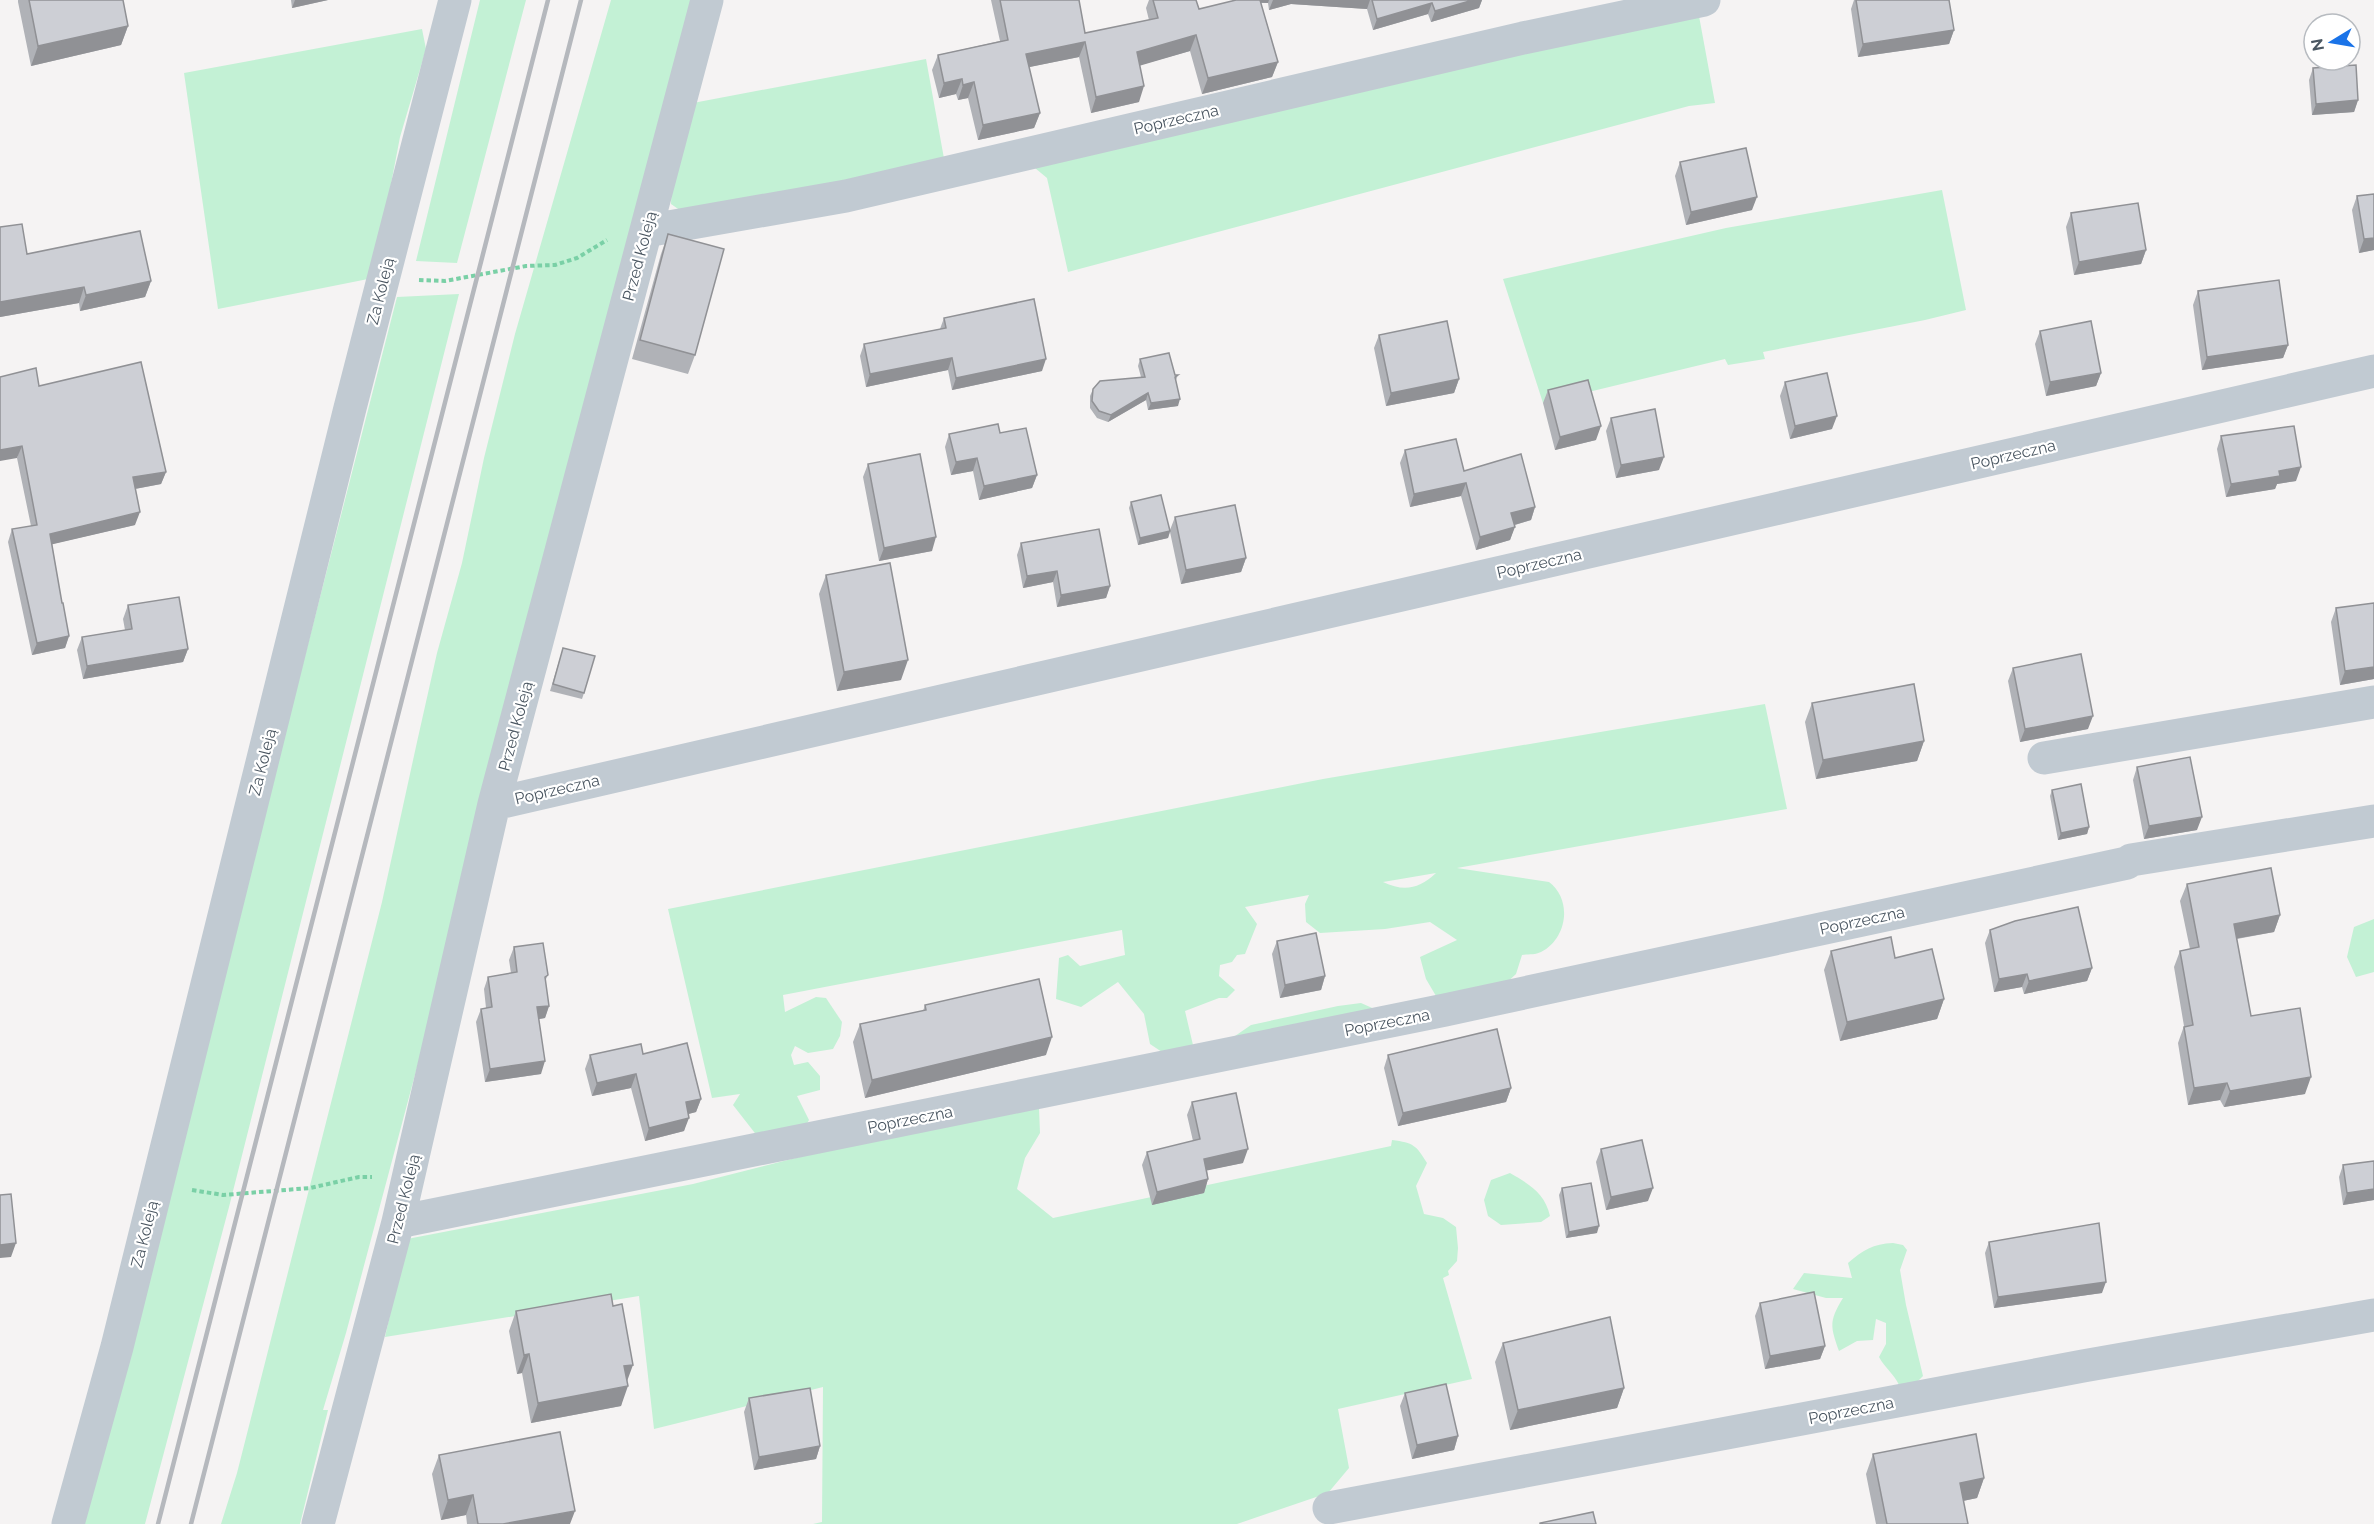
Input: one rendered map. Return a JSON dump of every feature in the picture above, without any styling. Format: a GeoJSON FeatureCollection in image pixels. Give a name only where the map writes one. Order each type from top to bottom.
{"type":"FeatureCollection","features":[{"type":"Feature","properties":{"kind":"street","name":"Za Koleją"},"geometry":{"type":"LineString","coordinates":[[68,1524],[114,1357],[455,0]]}},
{"type":"Feature","properties":{"kind":"street","name":"Przed Koleją"},"geometry":{"type":"LineString","coordinates":[[318,1524],[398,1222],[494,804],[707,0]]}},
{"type":"Feature","properties":{"kind":"street","name":"Poprzeczna"},"geometry":{"type":"LineString","coordinates":[[647,228],[846,196],[1523,38],[1704,0]]}},
{"type":"Feature","properties":{"kind":"street","name":"Poprzeczna"},"geometry":{"type":"LineString","coordinates":[[494,804],[2374,371]]}},
{"type":"Feature","properties":{"kind":"street"},"geometry":{"type":"LineString","coordinates":[[2044,759],[2374,702]]}},
{"type":"Feature","properties":{"kind":"street","name":"Poprzeczna"},"geometry":{"type":"LineString","coordinates":[[398,1222],[1445,1010],[2127,863],[2132,860],[2374,821]]}},
{"type":"Feature","properties":{"kind":"street","name":"Poprzeczna"},"geometry":{"type":"LineString","coordinates":[[1329,1508],[2083,1366],[2374,1315]]}},
{"type":"Feature","properties":{"kind":"path"},"geometry":{"type":"LineString","coordinates":[[382,284],[446,280],[526,266],[555,265],[577,258],[628,230],[647,228]]}},
{"type":"Feature","properties":{"kind":"path"},"geometry":{"type":"LineString","coordinates":[[159,1178],[194,1190],[223,1195],[310,1188],[367,1176],[407,1185]]}},
{"type":"Feature","properties":{"kind":"green space"},"geometry":{"type":"Polygon","coordinates":[[[480,0],[526,0],[457,263],[416,261],[480,0]]]}},
{"type":"Feature","properties":{"kind":"green space"},"geometry":{"type":"Polygon","coordinates":[[[611,0],[692,0],[420,1056],[346,1333],[323,1410],[328,1410],[300,1524],[221,1524],[237,1473],[382,902],[437,653],[462,563],[484,458],[515,334],[611,0]]]}},
{"type":"Feature","properties":{"kind":"green space"},"geometry":{"type":"Polygon","coordinates":[[[1699,16],[1715,103],[1689,106],[1068,272],[1047,178],[1035,168],[1567,42],[1699,16]]]}},
{"type":"Feature","properties":{"kind":"green space"},"geometry":{"type":"Polygon","coordinates":[[[422,29],[426,49],[400,137],[373,278],[218,309],[184,73],[422,29]]]}},
{"type":"Feature","properties":{"kind":"green space"},"geometry":{"type":"Polygon","coordinates":[[[926,59],[945,164],[684,213],[671,204],[672,179],[693,103],[926,59]]]}},
{"type":"Feature","properties":{"kind":"green space"},"geometry":{"type":"Polygon","coordinates":[[[1942,190],[1966,310],[1763,352],[1765,359],[1728,365],[1725,359],[1543,403],[1503,279],[1726,228],[1942,190]]]}},
{"type":"Feature","properties":{"kind":"green space"},"geometry":{"type":"Polygon","coordinates":[[[459,294],[229,1207],[145,1524],[77,1524],[199,1069],[397,297],[459,294]]]}},
{"type":"Feature","properties":{"kind":"green space"},"geometry":{"type":"Polygon","coordinates":[[[1765,704],[1787,809],[1457,868],[1549,882],[1562,899],[1564,919],[1557,938],[1541,952],[1522,955],[1516,974],[1502,987],[1436,996],[1426,979],[1420,957],[1457,940],[1430,922],[1385,929],[1320,933],[1306,922],[1305,904],[1309,895],[1245,907],[1257,924],[1245,954],[1237,955],[1232,962],[1220,965],[1219,976],[1235,990],[1227,998],[1219,998],[1185,1011],[1193,1045],[1171,1058],[1150,1044],[1144,1014],[1118,982],[1081,1007],[1056,999],[1059,958],[1068,955],[1080,966],[1125,955],[1122,930],[783,995],[785,1012],[816,997],[826,998],[842,1022],[840,1036],[833,1049],[808,1053],[795,1046],[791,1055],[794,1065],[808,1062],[820,1076],[820,1090],[797,1096],[809,1120],[802,1132],[758,1137],[733,1105],[740,1094],[712,1098],[668,909],[1323,779],[1765,704]],[[1436,873],[1383,882],[1405,888],[1417,886],[1436,873]]]}},
{"type":"Feature","properties":{"kind":"green space"},"geometry":{"type":"Polygon","coordinates":[[[2374,919],[2374,972],[2356,977],[2347,957],[2354,927],[2374,919]]]}},
{"type":"Feature","properties":{"kind":"green space"},"geometry":{"type":"Polygon","coordinates":[[[1361,1003],[1379,1011],[1222,1045],[1251,1025],[1361,1003]]]}},
{"type":"Feature","properties":{"kind":"green space"},"geometry":{"type":"Polygon","coordinates":[[[1039,1108],[1040,1133],[1025,1158],[1017,1189],[1053,1218],[1391,1146],[1392,1140],[1414,1146],[1427,1163],[1416,1186],[1424,1214],[1443,1218],[1456,1227],[1457,1261],[1448,1271],[1449,1275],[1443,1278],[1472,1379],[1338,1409],[1349,1468],[1328,1493],[1237,1524],[813,1524],[822,1522],[823,1387],[654,1429],[639,1296],[385,1337],[407,1239],[693,1184],[859,1142],[1039,1108]]]}},
{"type":"Feature","properties":{"kind":"green space"},"geometry":{"type":"Polygon","coordinates":[[[1510,1173],[1530,1185],[1540,1195],[1550,1216],[1541,1222],[1501,1225],[1488,1216],[1484,1200],[1491,1180],[1510,1173]]]}},
{"type":"Feature","properties":{"kind":"green space"},"geometry":{"type":"Polygon","coordinates":[[[1893,1243],[1903,1245],[1907,1250],[1900,1270],[1923,1376],[1916,1383],[1899,1385],[1879,1357],[1886,1344],[1886,1323],[1876,1319],[1873,1340],[1857,1341],[1839,1351],[1832,1324],[1835,1312],[1843,1298],[1826,1298],[1793,1289],[1804,1273],[1852,1278],[1848,1263],[1869,1248],[1893,1243]]]}},
{"type":"Feature","properties":{"kind":"building"},"geometry":{"type":"Polygon","coordinates":[[[29,0],[123,0],[128,26],[38,46],[29,0]]]}},
{"type":"Feature","properties":{"kind":"building"},"geometry":{"type":"Polygon","coordinates":[[[1000,0],[1079,0],[1085,33],[1158,18],[1153,0],[1196,0],[1199,9],[1236,0],[1260,0],[1278,62],[1208,78],[1196,35],[1137,52],[1144,86],[1096,97],[1085,42],[1026,54],[1040,113],[983,125],[974,82],[963,85],[962,79],[944,83],[938,55],[1008,40],[1000,0]]]}},
{"type":"Feature","properties":{"kind":"building"},"geometry":{"type":"Polygon","coordinates":[[[1372,0],[1473,0],[1435,11],[1432,3],[1377,19],[1372,0]]]}},
{"type":"Feature","properties":{"kind":"building"},"geometry":{"type":"Polygon","coordinates":[[[1856,0],[1949,0],[1954,30],[1863,44],[1856,0]]]}},
{"type":"Feature","properties":{"kind":"building"},"geometry":{"type":"Polygon","coordinates":[[[2313,72],[2356,72],[2358,100],[2316,104],[2313,72]]]}},
{"type":"Feature","properties":{"kind":"building"},"geometry":{"type":"Polygon","coordinates":[[[1746,148],[1757,197],[1691,212],[1680,162],[1746,148]]]}},
{"type":"Feature","properties":{"kind":"building"},"geometry":{"type":"Polygon","coordinates":[[[2374,194],[2374,238],[2364,239],[2357,196],[2374,194]]]}},
{"type":"Feature","properties":{"kind":"building"},"geometry":{"type":"Polygon","coordinates":[[[2138,203],[2146,250],[2079,262],[2071,213],[2138,203]]]}},
{"type":"Feature","properties":{"kind":"building"},"geometry":{"type":"Polygon","coordinates":[[[22,224],[27,254],[140,231],[151,281],[86,295],[84,287],[0,302],[0,227],[22,224]]]}},
{"type":"Feature","properties":{"kind":"building"},"geometry":{"type":"Polygon","coordinates":[[[668,234],[724,249],[695,355],[640,340],[668,234]]]}},
{"type":"Feature","properties":{"kind":"building"},"geometry":{"type":"Polygon","coordinates":[[[2279,280],[2288,345],[2207,357],[2198,291],[2279,280]]]}},
{"type":"Feature","properties":{"kind":"building"},"geometry":{"type":"Polygon","coordinates":[[[1034,299],[1046,359],[956,378],[952,358],[870,374],[864,344],[946,328],[944,318],[1034,299]]]}},
{"type":"Feature","properties":{"kind":"building"},"geometry":{"type":"Polygon","coordinates":[[[1447,321],[1459,379],[1391,393],[1379,335],[1447,321]]]}},
{"type":"Feature","properties":{"kind":"building"},"geometry":{"type":"Polygon","coordinates":[[[2091,321],[2101,373],[2050,382],[2040,331],[2091,321]]]}},
{"type":"Feature","properties":{"kind":"building"},"geometry":{"type":"Polygon","coordinates":[[[1169,353],[1175,375],[1178,375],[1175,377],[1180,399],[1151,403],[1148,393],[1111,415],[1099,411],[1092,401],[1093,389],[1100,381],[1145,377],[1140,359],[1169,353]]]}},
{"type":"Feature","properties":{"kind":"building"},"geometry":{"type":"Polygon","coordinates":[[[141,362],[166,472],[133,477],[140,512],[50,534],[69,636],[37,643],[12,529],[37,525],[22,446],[0,450],[0,377],[36,368],[39,386],[141,362]]]}},
{"type":"Feature","properties":{"kind":"building"},"geometry":{"type":"Polygon","coordinates":[[[1827,373],[1837,416],[1795,426],[1785,382],[1827,373]]]}},
{"type":"Feature","properties":{"kind":"building"},"geometry":{"type":"Polygon","coordinates":[[[1588,380],[1601,426],[1560,437],[1548,390],[1588,380]]]}},
{"type":"Feature","properties":{"kind":"building"},"geometry":{"type":"Polygon","coordinates":[[[1655,409],[1664,457],[1621,465],[1611,418],[1655,409]]]}},
{"type":"Feature","properties":{"kind":"building"},"geometry":{"type":"Polygon","coordinates":[[[998,424],[1000,433],[1026,428],[1037,475],[984,486],[977,458],[956,462],[949,434],[998,424]]]}},
{"type":"Feature","properties":{"kind":"building"},"geometry":{"type":"Polygon","coordinates":[[[2294,426],[2301,467],[2279,471],[2280,476],[2231,484],[2221,436],[2294,426]]]}},
{"type":"Feature","properties":{"kind":"building"},"geometry":{"type":"Polygon","coordinates":[[[1456,439],[1464,471],[1521,454],[1535,507],[1511,513],[1515,527],[1480,537],[1466,483],[1414,494],[1405,450],[1456,439]]]}},
{"type":"Feature","properties":{"kind":"building"},"geometry":{"type":"Polygon","coordinates":[[[920,454],[936,537],[884,548],[868,464],[920,454]]]}},
{"type":"Feature","properties":{"kind":"building"},"geometry":{"type":"Polygon","coordinates":[[[1161,495],[1170,531],[1140,538],[1131,502],[1161,495]]]}},
{"type":"Feature","properties":{"kind":"building"},"geometry":{"type":"Polygon","coordinates":[[[1235,505],[1246,558],[1186,570],[1175,517],[1235,505]]]}},
{"type":"Feature","properties":{"kind":"building"},"geometry":{"type":"Polygon","coordinates":[[[1099,529],[1110,586],[1061,595],[1057,571],[1027,576],[1021,543],[1099,529]]]}},
{"type":"Feature","properties":{"kind":"building"},"geometry":{"type":"Polygon","coordinates":[[[890,563],[908,660],[844,672],[826,575],[890,563]]]}},
{"type":"Feature","properties":{"kind":"building"},"geometry":{"type":"Polygon","coordinates":[[[179,597],[188,649],[87,666],[82,637],[132,629],[128,605],[179,597]]]}},
{"type":"Feature","properties":{"kind":"building"},"geometry":{"type":"Polygon","coordinates":[[[2374,603],[2374,667],[2345,671],[2336,608],[2374,603]]]}},
{"type":"Feature","properties":{"kind":"building"},"geometry":{"type":"Polygon","coordinates":[[[563,648],[595,656],[584,693],[553,684],[563,648]]]}},
{"type":"Feature","properties":{"kind":"building"},"geometry":{"type":"Polygon","coordinates":[[[2081,654],[2093,716],[2025,729],[2013,668],[2081,654]]]}},
{"type":"Feature","properties":{"kind":"building"},"geometry":{"type":"Polygon","coordinates":[[[1914,684],[1924,741],[1823,760],[1812,703],[1914,684]]]}},
{"type":"Feature","properties":{"kind":"building"},"geometry":{"type":"Polygon","coordinates":[[[2190,757],[2202,817],[2149,826],[2137,767],[2190,757]]]}},
{"type":"Feature","properties":{"kind":"building"},"geometry":{"type":"Polygon","coordinates":[[[2081,784],[2089,827],[2061,833],[2052,790],[2081,784]]]}},
{"type":"Feature","properties":{"kind":"building"},"geometry":{"type":"Polygon","coordinates":[[[2271,868],[2280,915],[2234,924],[2251,1016],[2300,1008],[2311,1077],[2230,1091],[2227,1083],[2194,1088],[2184,1027],[2193,1025],[2180,951],[2199,947],[2187,884],[2271,868]]]}},
{"type":"Feature","properties":{"kind":"building"},"geometry":{"type":"Polygon","coordinates":[[[2078,907],[2092,968],[2029,981],[2027,974],[1999,979],[1990,930],[2015,921],[2078,907]]]}},
{"type":"Feature","properties":{"kind":"building"},"geometry":{"type":"Polygon","coordinates":[[[1316,933],[1325,976],[1285,985],[1277,941],[1316,933]]]}},
{"type":"Feature","properties":{"kind":"building"},"geometry":{"type":"Polygon","coordinates":[[[1891,937],[1895,958],[1932,949],[1944,999],[1847,1022],[1831,951],[1891,937]]]}},
{"type":"Feature","properties":{"kind":"building"},"geometry":{"type":"Polygon","coordinates":[[[543,943],[548,975],[545,977],[549,1006],[537,1007],[545,1061],[490,1069],[481,1009],[492,1007],[488,977],[517,972],[514,947],[543,943]]]}},
{"type":"Feature","properties":{"kind":"building"},"geometry":{"type":"Polygon","coordinates":[[[1039,979],[1052,1037],[872,1080],[860,1024],[926,1010],[925,1005],[1039,979]]]}},
{"type":"Feature","properties":{"kind":"building"},"geometry":{"type":"Polygon","coordinates":[[[1497,1029],[1511,1088],[1403,1113],[1388,1055],[1497,1029]]]}},
{"type":"Feature","properties":{"kind":"building"},"geometry":{"type":"Polygon","coordinates":[[[687,1043],[701,1099],[686,1102],[689,1118],[649,1128],[636,1074],[597,1083],[590,1055],[641,1044],[643,1054],[687,1043]]]}},
{"type":"Feature","properties":{"kind":"building"},"geometry":{"type":"Polygon","coordinates":[[[1236,1093],[1248,1149],[1204,1159],[1208,1179],[1157,1192],[1147,1152],[1200,1139],[1192,1102],[1236,1093]]]}},
{"type":"Feature","properties":{"kind":"building"},"geometry":{"type":"Polygon","coordinates":[[[1642,1140],[1653,1188],[1611,1197],[1601,1149],[1642,1140]]]}},
{"type":"Feature","properties":{"kind":"building"},"geometry":{"type":"Polygon","coordinates":[[[2374,1161],[2374,1189],[2347,1193],[2343,1165],[2374,1161]]]}},
{"type":"Feature","properties":{"kind":"building"},"geometry":{"type":"Polygon","coordinates":[[[1591,1183],[1599,1226],[1569,1232],[1562,1188],[1591,1183]]]}},
{"type":"Feature","properties":{"kind":"building"},"geometry":{"type":"Polygon","coordinates":[[[11,1194],[16,1243],[0,1245],[0,1195],[11,1194]]]}},
{"type":"Feature","properties":{"kind":"building"},"geometry":{"type":"Polygon","coordinates":[[[2099,1223],[2106,1282],[1998,1297],[1989,1242],[2099,1223]]]}},
{"type":"Feature","properties":{"kind":"building"},"geometry":{"type":"Polygon","coordinates":[[[1814,1292],[1825,1346],[1770,1356],[1760,1303],[1814,1292]]]}},
{"type":"Feature","properties":{"kind":"building"},"geometry":{"type":"Polygon","coordinates":[[[611,1294],[613,1306],[622,1304],[633,1365],[624,1366],[628,1386],[538,1403],[529,1354],[524,1355],[516,1311],[611,1294]]]}},
{"type":"Feature","properties":{"kind":"building"},"geometry":{"type":"Polygon","coordinates":[[[1610,1317],[1624,1388],[1518,1410],[1503,1343],[1610,1317]]]}},
{"type":"Feature","properties":{"kind":"building"},"geometry":{"type":"Polygon","coordinates":[[[1446,1384],[1458,1436],[1417,1445],[1405,1393],[1446,1384]]]}},
{"type":"Feature","properties":{"kind":"building"},"geometry":{"type":"Polygon","coordinates":[[[810,1388],[820,1446],[759,1457],[749,1398],[810,1388]]]}},
{"type":"Feature","properties":{"kind":"building"},"geometry":{"type":"Polygon","coordinates":[[[560,1432],[575,1511],[503,1524],[478,1524],[473,1495],[448,1500],[439,1455],[560,1432]]]}},
{"type":"Feature","properties":{"kind":"building"},"geometry":{"type":"Polygon","coordinates":[[[1976,1434],[1984,1478],[1960,1483],[1968,1524],[1887,1524],[1873,1454],[1976,1434]]]}},
{"type":"Feature","properties":{"kind":"building"},"geometry":{"type":"Polygon","coordinates":[[[1593,1512],[1596,1524],[1540,1524],[1540,1523],[1593,1512]]]}},
{"type":"Feature","properties":{"kind":"railway"},"geometry":{"type":"LineString","coordinates":[[158,1524],[548,0]]}},
{"type":"Feature","properties":{"kind":"railway"},"geometry":{"type":"LineString","coordinates":[[191,1524],[581,0]]}}]}
